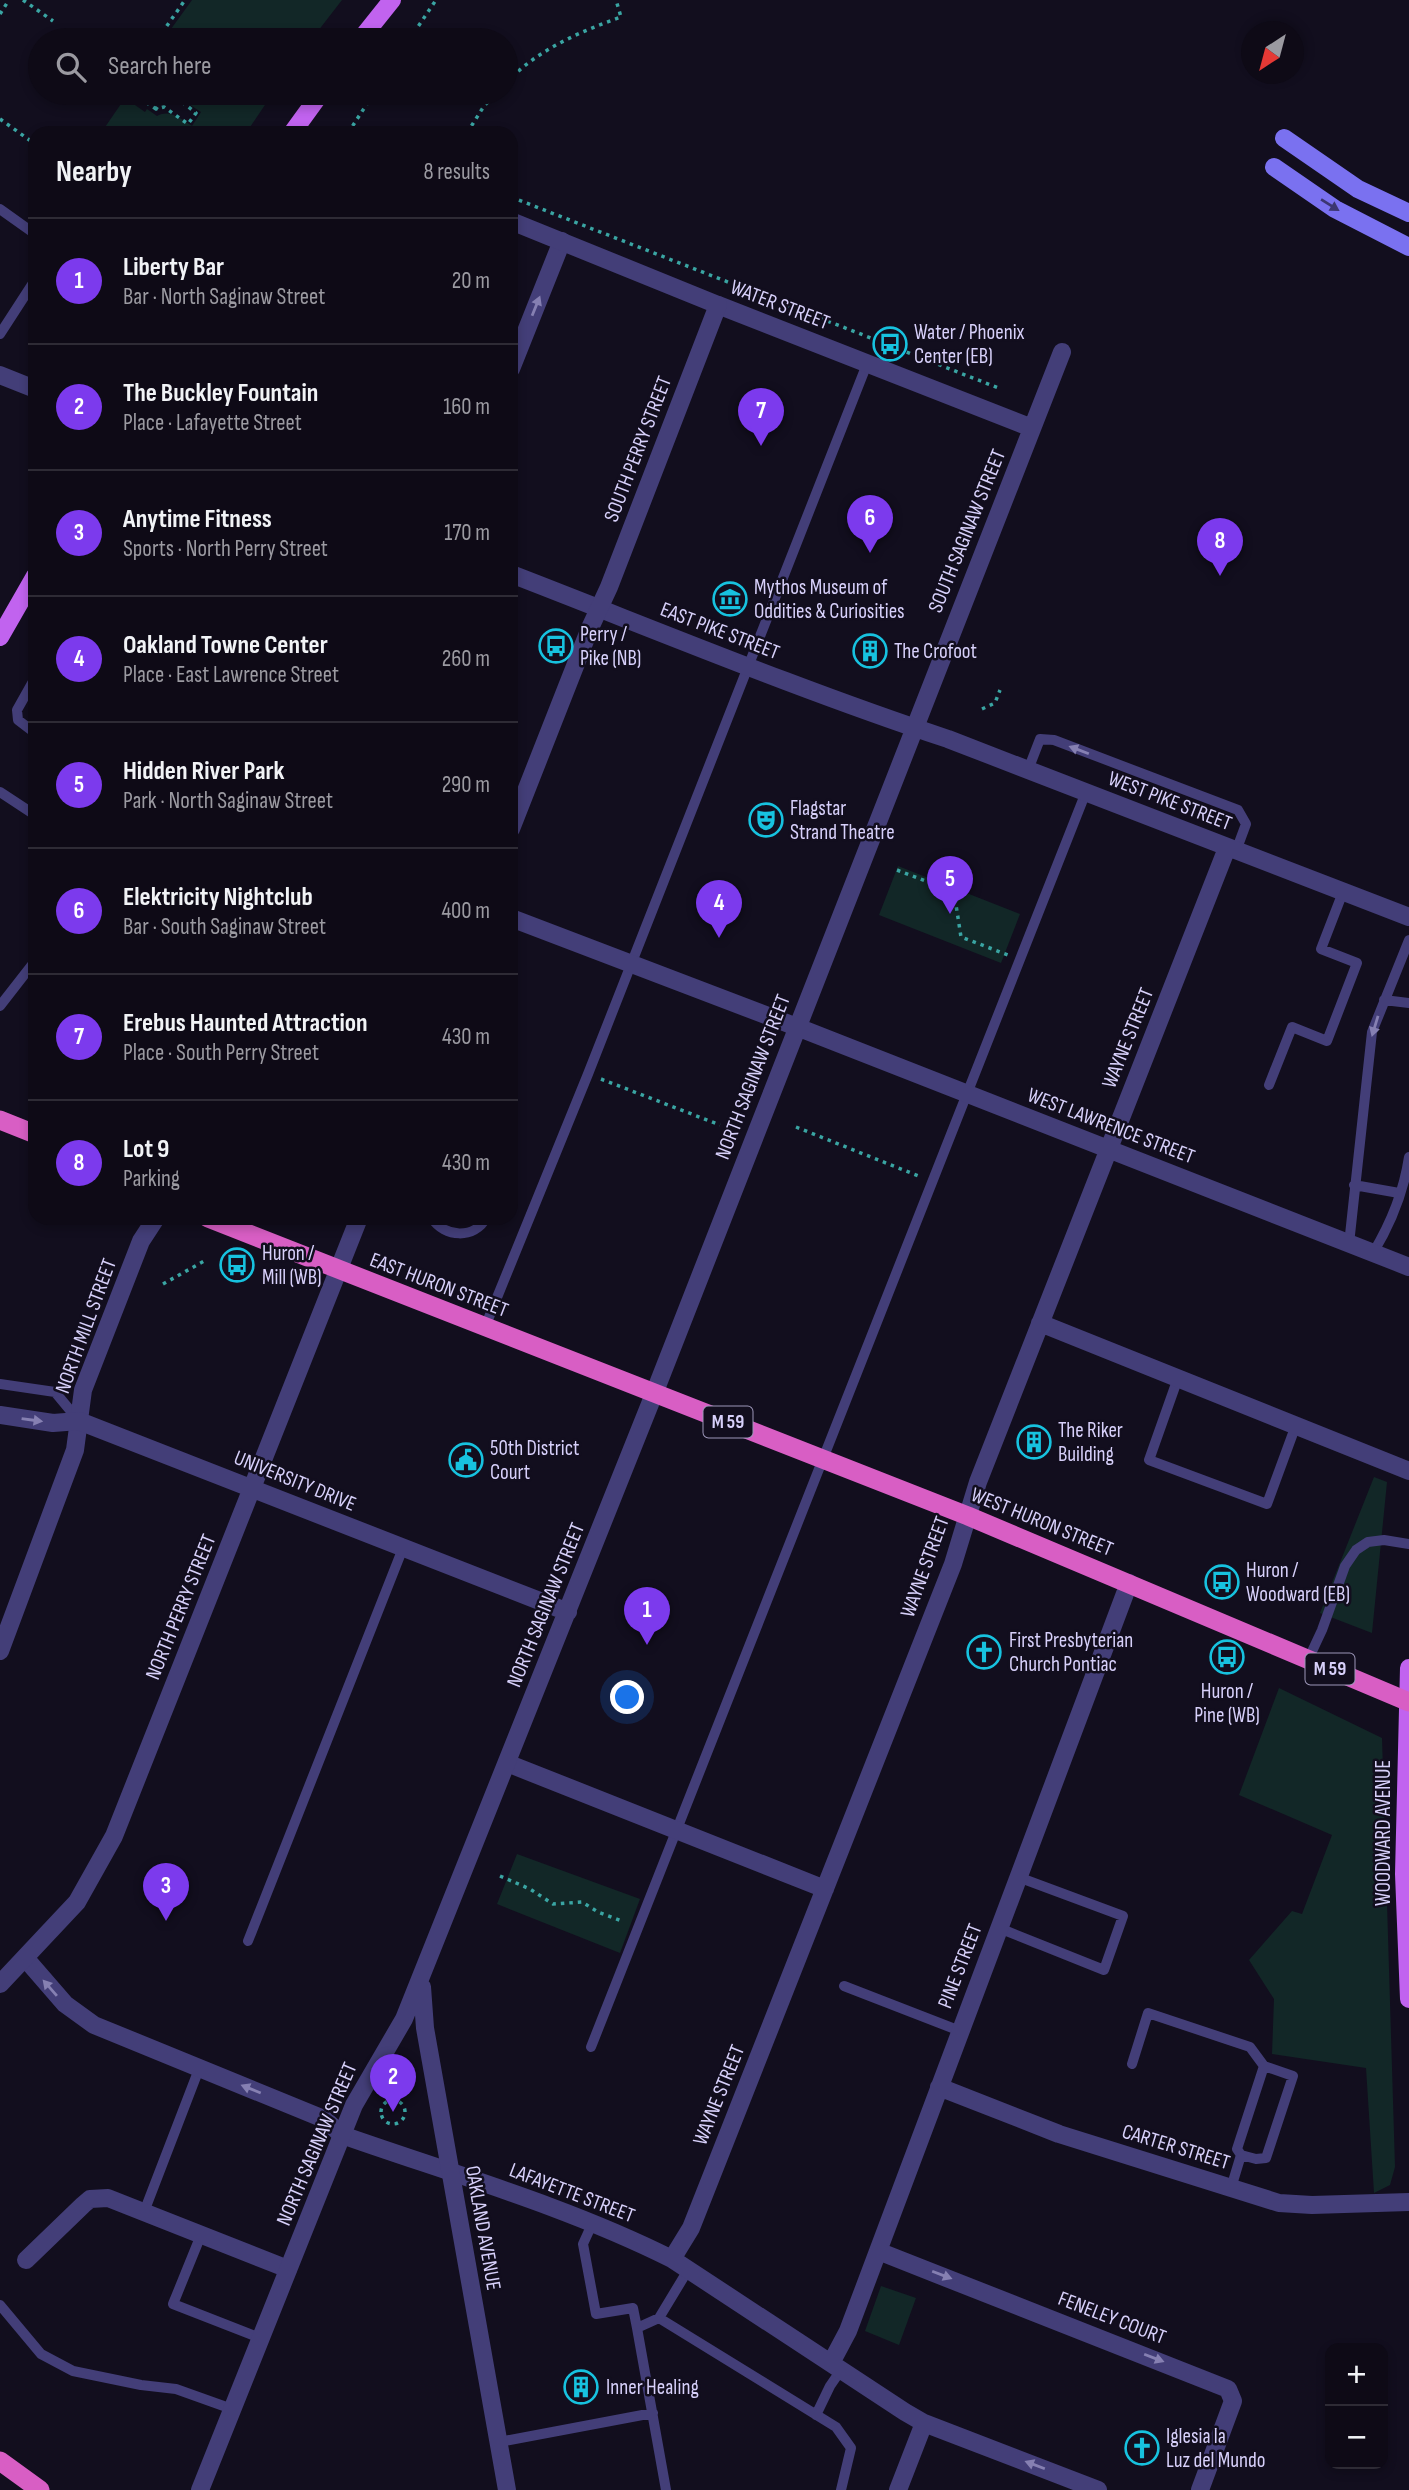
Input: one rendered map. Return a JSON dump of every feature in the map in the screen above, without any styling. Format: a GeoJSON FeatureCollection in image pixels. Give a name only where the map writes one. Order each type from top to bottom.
{"type":"FeatureCollection","features":[{"type":"Feature","properties":{"kind":"highway"},"geometry":{"type":"LineString","coordinates":[[0,1120],[28,1131]]}},
{"type":"Feature","properties":{"kind":"highway","name":"EAST HURON STREET"},"geometry":{"type":"LineString","coordinates":[[226,1225],[654,1394]]}},
{"type":"Feature","properties":{"kind":"highway","name":"WEST HURON STREET"},"geometry":{"type":"LineString","coordinates":[[654,1394],[968,1516],[1408,1702]]}},
{"type":"Feature","properties":{"kind":"highway"},"geometry":{"type":"LineString","coordinates":[[0,2461],[40,2490]]}},
{"type":"Feature","properties":{"kind":"main road"},"geometry":{"type":"LineString","coordinates":[[370,28],[392,0]]}},
{"type":"Feature","properties":{"kind":"main road"},"geometry":{"type":"LineString","coordinates":[[297,126],[312,105]]}},
{"type":"Feature","properties":{"kind":"main road"},"geometry":{"type":"LineString","coordinates":[[1284,138],[1358,189],[1409,213]]}},
{"type":"Feature","properties":{"kind":"main road"},"geometry":{"type":"LineString","coordinates":[[1273,167],[1335,209],[1409,247]]}},
{"type":"Feature","properties":{"kind":"main road"},"geometry":{"type":"LineString","coordinates":[[0,637],[28,588]]}},
{"type":"Feature","properties":{"kind":"main road","name":"WOODWARD AVENUE"},"geometry":{"type":"LineString","coordinates":[[1409,1668],[1404,1874],[1409,1999]]}},
{"type":"Feature","properties":{"kind":"street","name":"WATER STREET"},"geometry":{"type":"LineString","coordinates":[[518,224],[1032,428]]}},
{"type":"Feature","properties":{"kind":"street"},"geometry":{"type":"LineString","coordinates":[[518,351],[562,241]]}},
{"type":"Feature","properties":{"kind":"street","name":"SOUTH PERRY STREET"},"geometry":{"type":"LineString","coordinates":[[599,608],[718,305]]}},
{"type":"Feature","properties":{"kind":"street","name":"SOUTH SAGINAW STREET"},"geometry":{"type":"LineString","coordinates":[[915,728],[1062,352]]}},
{"type":"Feature","properties":{"kind":"street"},"geometry":{"type":"LineString","coordinates":[[0,375],[28,386]]}},
{"type":"Feature","properties":{"kind":"street","name":"EAST PIKE STREET"},"geometry":{"type":"LineString","coordinates":[[518,577],[915,728]]}},
{"type":"Feature","properties":{"kind":"street"},"geometry":{"type":"LineString","coordinates":[[518,810],[599,608]]}},
{"type":"Feature","properties":{"kind":"street","name":"WEST PIKE STREET"},"geometry":{"type":"LineString","coordinates":[[915,728],[1409,918]]}},
{"type":"Feature","properties":{"kind":"street","name":"NORTH SAGINAW STREET"},"geometry":{"type":"LineString","coordinates":[[200,2490],[361,2090],[404,2020],[423,1974],[915,728]]}},
{"type":"Feature","properties":{"kind":"street","name":"WAYNE STREET"},"geometry":{"type":"LineString","coordinates":[[672,2259],[691,2228],[953,1564],[978,1482],[1108,1149],[1231,850]]}},
{"type":"Feature","properties":{"kind":"street","name":"WEST LAWRENCE STREET"},"geometry":{"type":"LineString","coordinates":[[518,921],[1409,1267]]}},
{"type":"Feature","properties":{"kind":"street","name":"NORTH MILL STREET"},"geometry":{"type":"LineString","coordinates":[[0,1651],[75,1450],[83,1390],[141,1241],[151,1225]]}},
{"type":"Feature","properties":{"kind":"street","name":"NORTH PERRY STREET"},"geometry":{"type":"LineString","coordinates":[[0,1984],[77,1902],[114,1836],[356,1225]]}},
{"type":"Feature","properties":{"kind":"street"},"geometry":{"type":"LineString","coordinates":[[1040,1323],[1409,1471]]}},
{"type":"Feature","properties":{"kind":"street","name":"UNIVERSITY DRIVE"},"geometry":{"type":"LineString","coordinates":[[0,1415],[53,1423],[79,1420],[568,1612]]}},
{"type":"Feature","properties":{"kind":"street","name":"PINE STREET"},"geometry":{"type":"LineString","coordinates":[[836,2366],[1129,1583]]}},
{"type":"Feature","properties":{"kind":"street"},"geometry":{"type":"LineString","coordinates":[[507,1763],[825,1889]]}},
{"type":"Feature","properties":{"kind":"street","name":"LAFAYETTE STREET"},"geometry":{"type":"LineString","coordinates":[[26,1958],[50,1989],[79,2016],[114,2035],[324,2119],[342,2135],[593,2222],[672,2259],[924,2423],[1098,2490]]}},
{"type":"Feature","properties":{"kind":"street","name":"OAKLAND AVENUE"},"geometry":{"type":"LineString","coordinates":[[423,1974],[422,2005],[507,2490]]}},
{"type":"Feature","properties":{"kind":"street","name":"CARTER STREET"},"geometry":{"type":"LineString","coordinates":[[939,2087],[1059,2134],[1279,2203],[1293,2205],[1409,2202]]}},
{"type":"Feature","properties":{"kind":"street"},"geometry":{"type":"LineString","coordinates":[[26,2260],[90,2199],[108,2198],[288,2269]]}},
{"type":"Feature","properties":{"kind":"street","name":"FENELEY COURT"},"geometry":{"type":"LineString","coordinates":[[878,2250],[1228,2389],[1233,2401],[1200,2490]]}},
{"type":"Feature","properties":{"kind":"street"},"geometry":{"type":"LineString","coordinates":[[898,2490],[924,2423]]}},
{"type":"Feature","properties":{"kind":"lane"},"geometry":{"type":"LineString","coordinates":[[0,209],[28,229]]}},
{"type":"Feature","properties":{"kind":"lane"},"geometry":{"type":"LineString","coordinates":[[0,334],[28,291]]}},
{"type":"Feature","properties":{"kind":"lane"},"geometry":{"type":"LineString","coordinates":[[485,1327],[588,1074],[867,363]]}},
{"type":"Feature","properties":{"kind":"lane"},"geometry":{"type":"LineString","coordinates":[[28,690],[17,710],[18,720],[28,728]]}},
{"type":"Feature","properties":{"kind":"lane"},"geometry":{"type":"LineString","coordinates":[[1028,770],[1040,739],[1054,740],[1238,810],[1246,824],[1231,850]]}},
{"type":"Feature","properties":{"kind":"lane"},"geometry":{"type":"LineString","coordinates":[[0,792],[28,810]]}},
{"type":"Feature","properties":{"kind":"lane"},"geometry":{"type":"LineString","coordinates":[[591,2047],[1086,792]]}},
{"type":"Feature","properties":{"kind":"lane"},"geometry":{"type":"LineString","coordinates":[[1269,1084],[1292,1027],[1327,1041],[1357,963],[1321,949],[1343,892]]}},
{"type":"Feature","properties":{"kind":"lane"},"geometry":{"type":"LineString","coordinates":[[1349,1244],[1372,1032],[1409,940]]}},
{"type":"Feature","properties":{"kind":"lane"},"geometry":{"type":"LineString","coordinates":[[0,1006],[28,970]]}},
{"type":"Feature","properties":{"kind":"lane"},"geometry":{"type":"LineString","coordinates":[[1384,1000],[1409,1003]]}},
{"type":"Feature","properties":{"kind":"lane"},"geometry":{"type":"LineString","coordinates":[[1373,1253],[1385,1233],[1407,1172],[1409,1157]]}},
{"type":"Feature","properties":{"kind":"lane"},"geometry":{"type":"LineString","coordinates":[[1354,1185],[1399,1193]]}},
{"type":"Feature","properties":{"kind":"lane"},"geometry":{"type":"LineString","coordinates":[[439,1225],[444,1230],[465,1234],[480,1225]]}},
{"type":"Feature","properties":{"kind":"lane"},"geometry":{"type":"LineString","coordinates":[[1178,1378],[1149,1460],[1266,1503],[1296,1425]]}},
{"type":"Feature","properties":{"kind":"lane"},"geometry":{"type":"LineString","coordinates":[[0,1384],[55,1392],[79,1420]]}},
{"type":"Feature","properties":{"kind":"lane"},"geometry":{"type":"LineString","coordinates":[[1308,1660],[1345,1566],[1356,1550],[1368,1542],[1384,1540],[1409,1544]]}},
{"type":"Feature","properties":{"kind":"lane"},"geometry":{"type":"LineString","coordinates":[[248,1941],[403,1548]]}},
{"type":"Feature","properties":{"kind":"lane"},"geometry":{"type":"LineString","coordinates":[[999,1928],[1104,1970],[1123,1916],[1018,1877]]}},
{"type":"Feature","properties":{"kind":"lane"},"geometry":{"type":"LineString","coordinates":[[845,1986],[960,2031]]}},
{"type":"Feature","properties":{"kind":"lane"},"geometry":{"type":"LineString","coordinates":[[1132,2064],[1148,2014],[1250,2047],[1264,2066],[1293,2076],[1266,2158],[1256,2159],[1241,2155],[1237,2148],[1264,2066]]}},
{"type":"Feature","properties":{"kind":"lane"},"geometry":{"type":"LineString","coordinates":[[144,2212],[199,2069]]}},
{"type":"Feature","properties":{"kind":"lane"},"geometry":{"type":"LineString","coordinates":[[1231,2188],[1241,2155]]}},
{"type":"Feature","properties":{"kind":"lane"},"geometry":{"type":"LineString","coordinates":[[593,2222],[583,2244],[596,2314],[633,2308],[666,2490]]}},
{"type":"Feature","properties":{"kind":"lane"},"geometry":{"type":"LineString","coordinates":[[201,2235],[173,2304],[260,2339]]}},
{"type":"Feature","properties":{"kind":"lane"},"geometry":{"type":"LineString","coordinates":[[637,2328],[659,2318],[688,2270]]}},
{"type":"Feature","properties":{"kind":"lane"},"geometry":{"type":"LineString","coordinates":[[0,2305],[41,2354],[73,2371],[176,2389],[232,2409]]}},
{"type":"Feature","properties":{"kind":"lane"},"geometry":{"type":"LineString","coordinates":[[659,2318],[836,2427],[850,2448],[841,2490]]}},
{"type":"Feature","properties":{"kind":"lane"},"geometry":{"type":"LineString","coordinates":[[816,2415],[836,2366]]}},
{"type":"Feature","properties":{"kind":"lane"},"geometry":{"type":"LineString","coordinates":[[499,2442],[653,2413]]}},
{"type":"Feature","properties":{"kind":"path"},"geometry":{"type":"LineString","coordinates":[[0,14],[9,0]]}},
{"type":"Feature","properties":{"kind":"path"},"geometry":{"type":"LineString","coordinates":[[23,0],[52,20]]}},
{"type":"Feature","properties":{"kind":"path"},"geometry":{"type":"LineString","coordinates":[[165,28],[185,0]]}},
{"type":"Feature","properties":{"kind":"path"},"geometry":{"type":"LineString","coordinates":[[417,28],[436,0]]}},
{"type":"Feature","properties":{"kind":"path"},"geometry":{"type":"LineString","coordinates":[[518,73],[547,50],[579,32],[621,17],[616,0]]}},
{"type":"Feature","properties":{"kind":"path"},"geometry":{"type":"LineString","coordinates":[[150,105],[156,109],[164,107],[188,124],[196,113],[185,105]]}},
{"type":"Feature","properties":{"kind":"path"},"geometry":{"type":"LineString","coordinates":[[156,109],[159,105]]}},
{"type":"Feature","properties":{"kind":"path"},"geometry":{"type":"LineString","coordinates":[[353,126],[366,105]]}},
{"type":"Feature","properties":{"kind":"path"},"geometry":{"type":"LineString","coordinates":[[471,126],[485,105]]}},
{"type":"Feature","properties":{"kind":"path"},"geometry":{"type":"LineString","coordinates":[[0,119],[28,139]]}},
{"type":"Feature","properties":{"kind":"path"},"geometry":{"type":"LineString","coordinates":[[518,200],[1001,389]]}},
{"type":"Feature","properties":{"kind":"path"},"geometry":{"type":"LineString","coordinates":[[982,709],[995,703],[1000,690]]}},
{"type":"Feature","properties":{"kind":"path"},"geometry":{"type":"LineString","coordinates":[[897,870],[954,892],[961,937],[1020,960]]}},
{"type":"Feature","properties":{"kind":"path"},"geometry":{"type":"LineString","coordinates":[[588,1074],[720,1125]]}},
{"type":"Feature","properties":{"kind":"path"},"geometry":{"type":"LineString","coordinates":[[796,1127],[933,1181]]}},
{"type":"Feature","properties":{"kind":"path"},"geometry":{"type":"LineString","coordinates":[[163,1284],[206,1260]]}},
{"type":"Feature","properties":{"kind":"path"},"geometry":{"type":"LineString","coordinates":[[500,1876],[530,1889],[552,1904],[582,1902],[598,1912],[638,1927]]}},
{"type":"Feature","properties":{"kind":"path"},"geometry":{"type":"LineString","coordinates":[[392,2100],[400,2102],[405,2107],[404,2118],[399,2123],[388,2123],[382,2118],[382,2107],[392,2100]]}},
{"type":"Feature","properties":{"kind":"green space"},"geometry":{"type":"Polygon","coordinates":[[[192,0],[342,0],[320,28],[172,28],[192,0]]]}},
{"type":"Feature","properties":{"kind":"green space"},"geometry":{"type":"Polygon","coordinates":[[[120,105],[135,105],[157,116],[171,114],[192,126],[106,126],[120,105]]]}},
{"type":"Feature","properties":{"kind":"green space"},"geometry":{"type":"Polygon","coordinates":[[[190,105],[265,105],[251,126],[192,126],[201,112],[190,105]]]}},
{"type":"Feature","properties":{"kind":"green space"},"geometry":{"type":"Polygon","coordinates":[[[898,866],[1020,914],[1001,963],[879,915],[898,866]]]}},
{"type":"Feature","properties":{"kind":"green space"},"geometry":{"type":"Polygon","coordinates":[[[1374,1477],[1387,1482],[1372,1633],[1320,1613],[1374,1477]]]}},
{"type":"Feature","properties":{"kind":"green space"},"geometry":{"type":"Polygon","coordinates":[[[1279,1688],[1382,1738],[1395,2167],[1390,2185],[1374,2193],[1366,2068],[1272,2054],[1274,1999],[1249,1960],[1292,1911],[1302,1914],[1332,1835],[1239,1795],[1279,1688]]]}},
{"type":"Feature","properties":{"kind":"green space"},"geometry":{"type":"Polygon","coordinates":[[[517,1854],[640,1899],[620,1953],[497,1904],[517,1854]]]}},
{"type":"Feature","properties":{"kind":"green space"},"geometry":{"type":"Polygon","coordinates":[[[881,2286],[916,2298],[899,2345],[865,2331],[881,2286]]]}},
{"type":"Feature","properties":{"kind":"place","name":"Water / Phoenix Center (EB)"},"geometry":{"type":"Point","coordinates":[890,344]}},
{"type":"Feature","properties":{"kind":"place","name":"Erebus Haunted Attraction"},"geometry":{"type":"Point","coordinates":[761,446]}},
{"type":"Feature","properties":{"kind":"place","name":"Elektricity Nightclub"},"geometry":{"type":"Point","coordinates":[870,553]}},
{"type":"Feature","properties":{"kind":"place","name":"Lot 9"},"geometry":{"type":"Point","coordinates":[1220,576]}},
{"type":"Feature","properties":{"kind":"place","name":"Mythos Museum of Oddities & Curiosities"},"geometry":{"type":"Point","coordinates":[730,599]}},
{"type":"Feature","properties":{"kind":"place","name":"Perry / Pike (NB)"},"geometry":{"type":"Point","coordinates":[556,646]}},
{"type":"Feature","properties":{"kind":"place","name":"The Crofoot"},"geometry":{"type":"Point","coordinates":[870,651]}},
{"type":"Feature","properties":{"kind":"place","name":"Flagstar Strand Theatre"},"geometry":{"type":"Point","coordinates":[766,820]}},
{"type":"Feature","properties":{"kind":"place","name":"Hidden River Park"},"geometry":{"type":"Point","coordinates":[950,914]}},
{"type":"Feature","properties":{"kind":"place","name":"Oakland Towne Center"},"geometry":{"type":"Point","coordinates":[719,938]}},
{"type":"Feature","properties":{"kind":"place","name":"Huron / Mill (WB)"},"geometry":{"type":"Point","coordinates":[237,1265]}},
{"type":"Feature","properties":{"kind":"place","name":"The Riker Building"},"geometry":{"type":"Point","coordinates":[1034,1442]}},
{"type":"Feature","properties":{"kind":"place","name":"50th District Court"},"geometry":{"type":"Point","coordinates":[466,1460]}},
{"type":"Feature","properties":{"kind":"place","name":"Huron / Woodward (EB)"},"geometry":{"type":"Point","coordinates":[1222,1582]}},
{"type":"Feature","properties":{"kind":"place","name":"Liberty Bar"},"geometry":{"type":"Point","coordinates":[647,1645]}},
{"type":"Feature","properties":{"kind":"place","name":"First Presbyterian Church Pontiac"},"geometry":{"type":"Point","coordinates":[984,1652]}},
{"type":"Feature","properties":{"kind":"place","name":"Huron / Pine (WB)"},"geometry":{"type":"Point","coordinates":[1227,1657]}},
{"type":"Feature","properties":{"kind":"place","name":"Anytime Fitness"},"geometry":{"type":"Point","coordinates":[166,1921]}},
{"type":"Feature","properties":{"kind":"place","name":"The Buckley Fountain"},"geometry":{"type":"Point","coordinates":[393,2112]}},
{"type":"Feature","properties":{"kind":"place","name":"Inner Healing"},"geometry":{"type":"Point","coordinates":[581,2387]}},
{"type":"Feature","properties":{"kind":"place","name":"Iglesia la Luz del Mundo"},"geometry":{"type":"Point","coordinates":[1142,2448]}}]}
